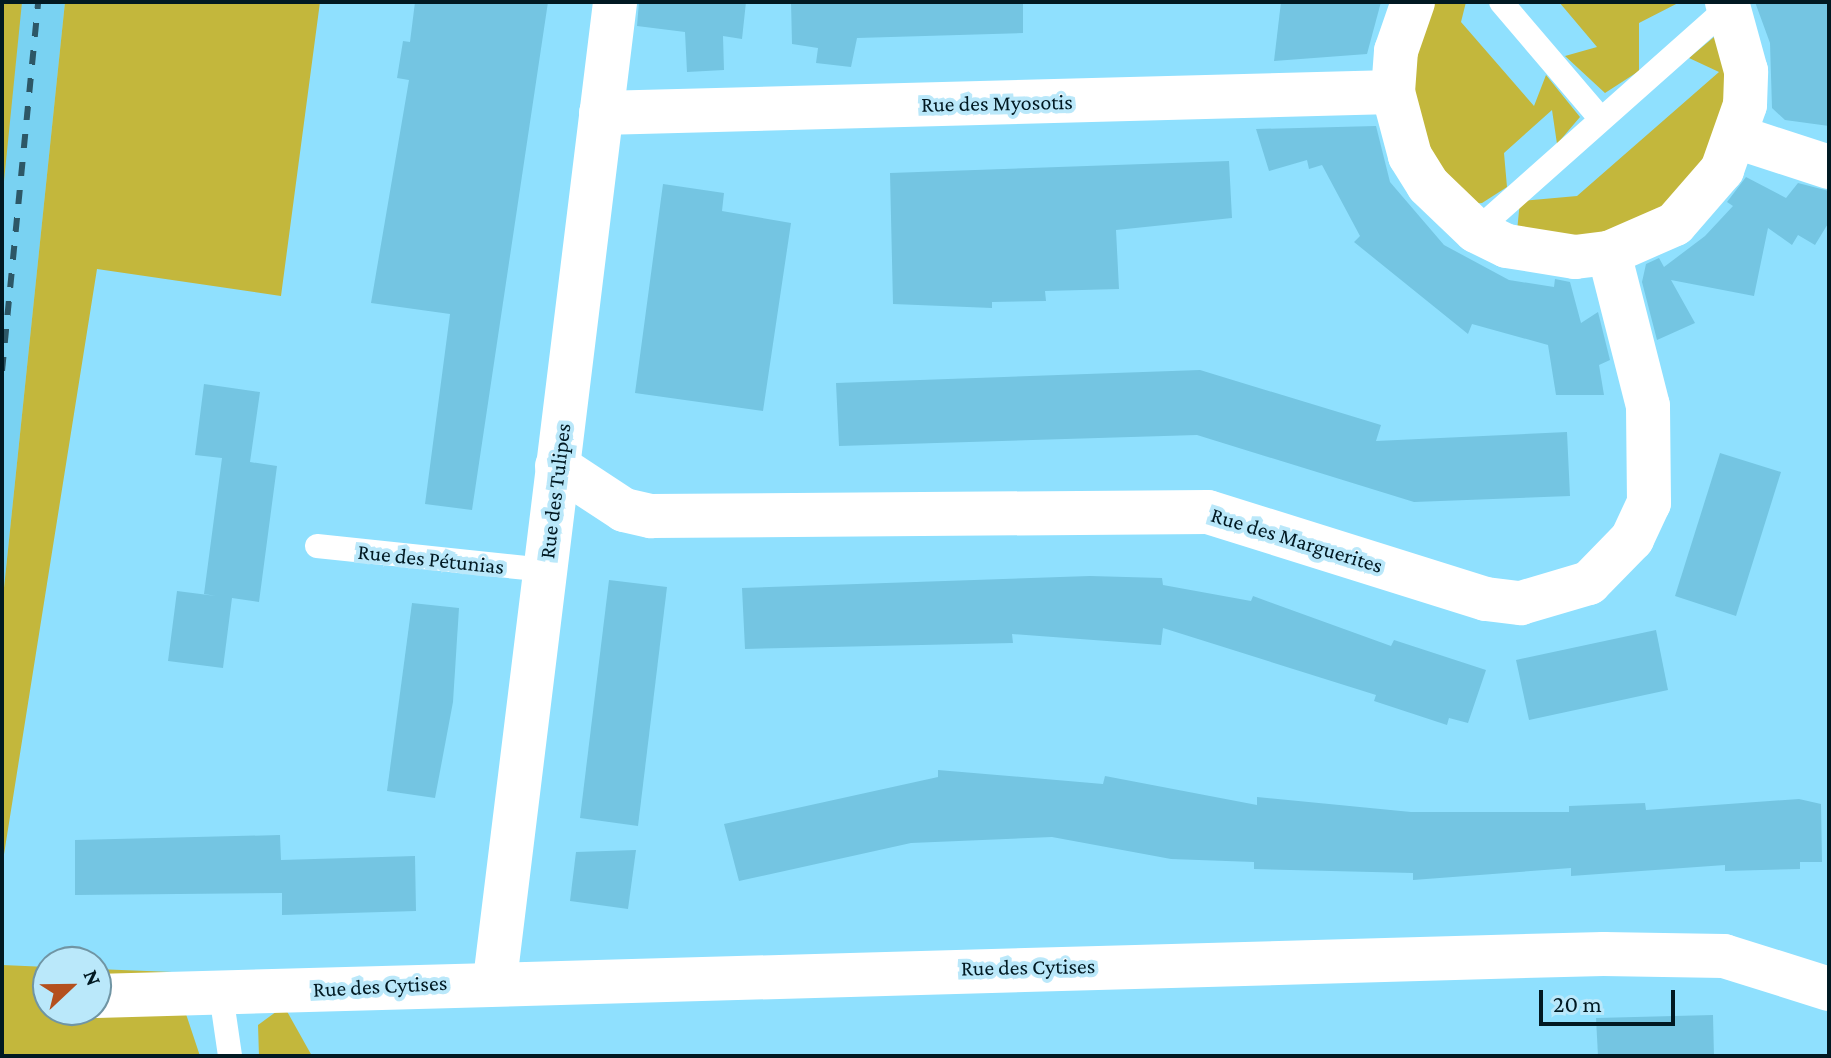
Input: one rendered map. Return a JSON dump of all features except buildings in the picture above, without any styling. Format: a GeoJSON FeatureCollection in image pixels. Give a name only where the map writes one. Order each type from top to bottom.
{"type":"FeatureCollection","features":[{"type":"Feature","properties":{"kind":"street","name":"Rue des Tulipes"},"geometry":{"type":"LineString","coordinates":[[495,980],[615,2]]}},
{"type":"Feature","properties":{"kind":"street"},"geometry":{"type":"LineString","coordinates":[[1413,2],[1396,51],[1393,92],[1410,156],[1428,185],[1476,231],[1541,255],[1609,253],[1675,224],[1715,180],[1737,137],[1746,71],[1728,4]]}},
{"type":"Feature","properties":{"kind":"street","name":"Rue des Myosotis"},"geometry":{"type":"LineString","coordinates":[[601,113],[1393,92]]}},
{"type":"Feature","properties":{"kind":"street"},"geometry":{"type":"LineString","coordinates":[[1737,137],[1829,167]]}},
{"type":"Feature","properties":{"kind":"street","name":"Rue des Marguerites"},"geometry":{"type":"LineString","coordinates":[[557,466],[624,510],[651,516],[1208,512],[1486,599],[1521,603],[1589,583],[1632,539],[1649,503],[1648,406],[1609,253]]}},
{"type":"Feature","properties":{"kind":"street","name":"Rue des Cytises"},"geometry":{"type":"LineString","coordinates":[[112,996],[221,994],[495,980],[1603,954],[1724,956],[1829,989]]}},
{"type":"Feature","properties":{"kind":"lane"},"geometry":{"type":"LineString","coordinates":[[1501,2],[1601,119]]}},
{"type":"Feature","properties":{"kind":"lane"},"geometry":{"type":"LineString","coordinates":[[1476,231],[1728,4]]}},
{"type":"Feature","properties":{"kind":"lane","name":"Rue des Pétunias"},"geometry":{"type":"LineString","coordinates":[[317,546],[545,570]]}},
{"type":"Feature","properties":{"kind":"lane"},"geometry":{"type":"LineString","coordinates":[[221,994],[230,1056]]}},
{"type":"Feature","properties":{"kind":"shaded area"},"geometry":{"type":"Polygon","coordinates":[[[2,2],[65,2],[2,607],[2,2]]]}},
{"type":"Feature","properties":{"kind":"shaded area"},"geometry":{"type":"Polygon","coordinates":[[[2,2],[22,2],[2,201],[2,2]]]}},
{"type":"Feature","properties":{"kind":"shaded area"},"geometry":{"type":"Polygon","coordinates":[[[65,2],[320,2],[281,296],[97,269],[2,867],[2,607],[65,2]]]}},
{"type":"Feature","properties":{"kind":"shaded area"},"geometry":{"type":"Polygon","coordinates":[[[1430,2],[1466,2],[1461,22],[1534,106],[1546,75],[1580,117],[1557,144],[1552,110],[1504,153],[1507,187],[1482,203],[1472,204],[1426,149],[1411,90],[1420,20],[1430,2]]]}},
{"type":"Feature","properties":{"kind":"shaded area"},"geometry":{"type":"Polygon","coordinates":[[[1559,2],[1680,2],[1639,23],[1639,71],[1605,93],[1565,56],[1597,47],[1559,2]]]}},
{"type":"Feature","properties":{"kind":"shaded area"},"geometry":{"type":"Polygon","coordinates":[[[1720,32],[1729,72],[1721,135],[1668,212],[1604,239],[1517,231],[1520,201],[1577,196],[1719,72],[1689,58],[1720,32]]]}},
{"type":"Feature","properties":{"kind":"shaded area"},"geometry":{"type":"Polygon","coordinates":[[[2,965],[32,966],[32,1026],[112,1026],[112,970],[172,972],[200,1056],[2,1056],[2,965]]]}},
{"type":"Feature","properties":{"kind":"shaded area"},"geometry":{"type":"Polygon","coordinates":[[[284,1006],[312,1056],[259,1056],[258,1025],[284,1006]]]}},
{"type":"Feature","properties":{"kind":"railway"},"geometry":{"type":"LineString","coordinates":[[2,371],[38,2]]}}]}
